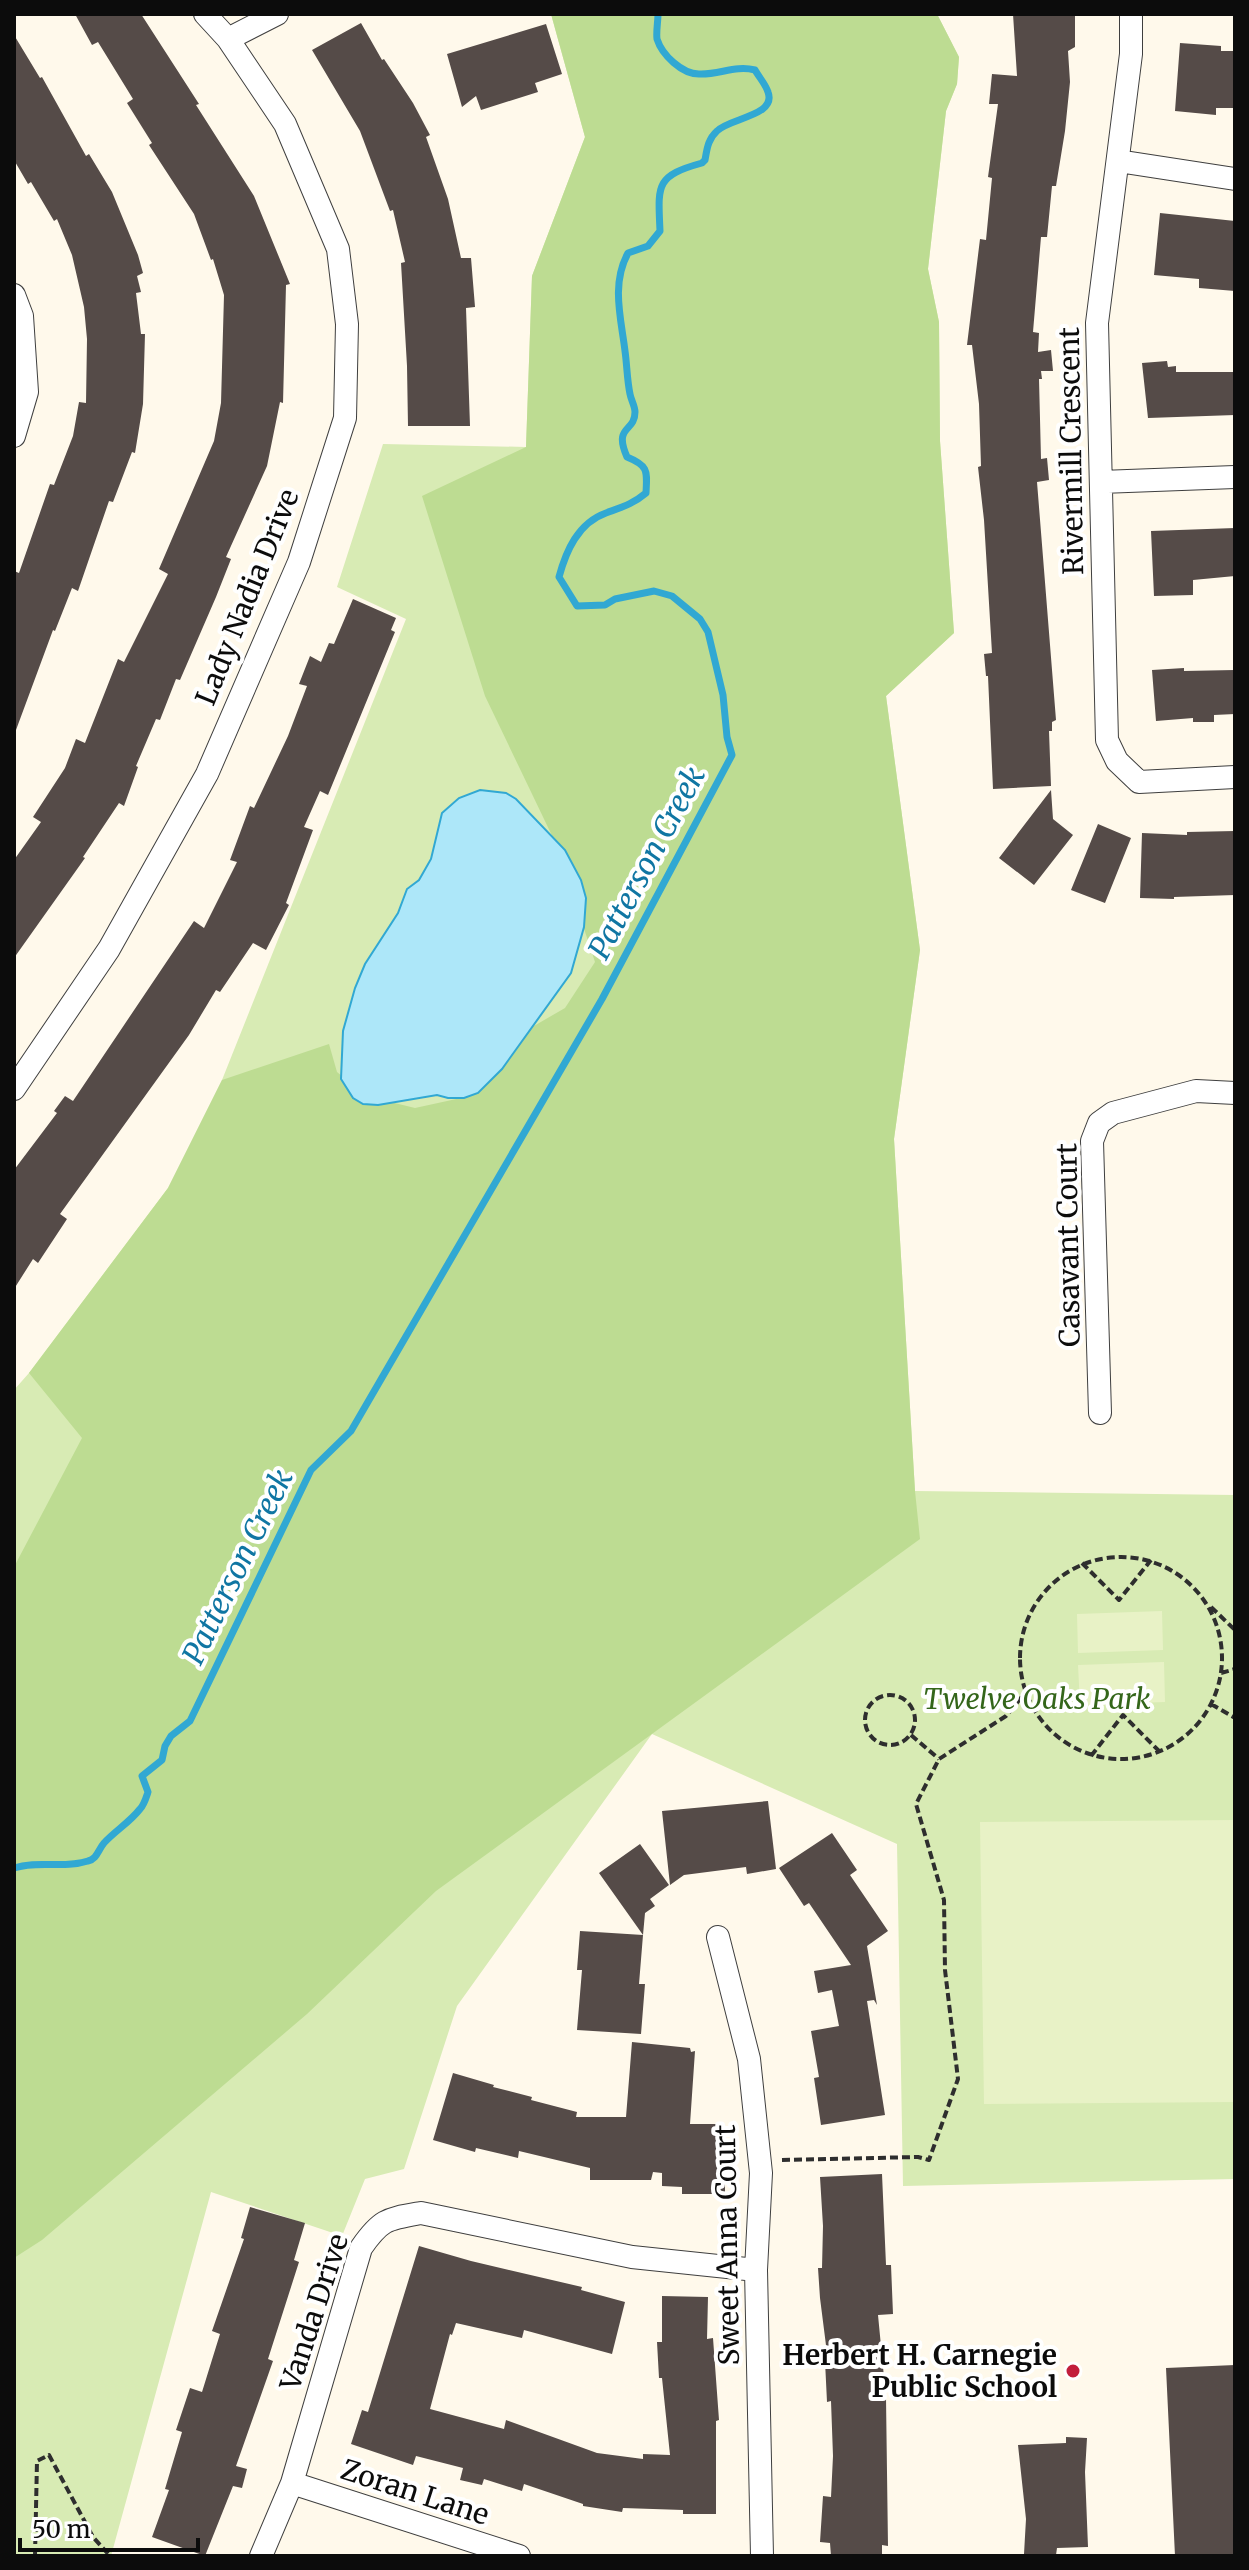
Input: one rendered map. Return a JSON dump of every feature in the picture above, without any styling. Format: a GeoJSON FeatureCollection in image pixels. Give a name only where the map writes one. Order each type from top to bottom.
{"type":"FeatureCollection","features":[{"type":"Feature","properties":{"kind":"street","name":"Lady Nadia Drive"},"geometry":{"type":"LineString","coordinates":[[14,1089],[109,949],[207,774],[299,562],[345,418],[347,324],[338,249],[285,124],[228,39],[205,14]]}},
{"type":"Feature","properties":{"kind":"street"},"geometry":{"type":"LineString","coordinates":[[228,39],[277,14]]}},
{"type":"Feature","properties":{"kind":"street","name":"Rivermill Crescent"},"geometry":{"type":"LineString","coordinates":[[1131,14],[1131,54],[1097,323],[1107,740],[1117,761],[1139,782],[1235,777]]}},
{"type":"Feature","properties":{"kind":"street"},"geometry":{"type":"LineString","coordinates":[[1118,161],[1235,179]]}},
{"type":"Feature","properties":{"kind":"street"},"geometry":{"type":"LineString","coordinates":[[14,295],[22,316],[27,392],[14,436]]}},
{"type":"Feature","properties":{"kind":"street"},"geometry":{"type":"LineString","coordinates":[[1101,482],[1235,477]]}},
{"type":"Feature","properties":{"kind":"street","name":"Casavant Court"},"geometry":{"type":"LineString","coordinates":[[1100,1413],[1092,1141],[1099,1123],[1113,1113],[1196,1091],[1235,1093]]}},
{"type":"Feature","properties":{"kind":"street","name":"Sweet Anna Court"},"geometry":{"type":"LineString","coordinates":[[718,1937],[749,2059],[760,2164],[756,2270],[762,2556]]}},
{"type":"Feature","properties":{"kind":"street","name":"Vanda Drive"},"geometry":{"type":"LineString","coordinates":[[261,2556],[292,2483],[361,2248],[376,2226],[398,2217],[421,2213],[632,2257],[756,2270]]}},
{"type":"Feature","properties":{"kind":"street","name":"Zoran Lane"},"geometry":{"type":"LineString","coordinates":[[292,2483],[519,2556]]}},
{"type":"Feature","properties":{"kind":"path"},"geometry":{"type":"LineString","coordinates":[[1206,1602],[1217,1625],[1222,1649],[1221,1673],[1211,1704],[1189,1732],[1160,1752],[1126,1760],[1091,1756],[1051,1732],[1036,1714],[1025,1693],[1019,1662],[1022,1631],[1034,1602],[1055,1579],[1082,1563],[1116,1556],[1151,1560],[1182,1576],[1235,1630]]}},
{"type":"Feature","properties":{"kind":"path"},"geometry":{"type":"LineString","coordinates":[[1082,1563],[1119,1600],[1151,1560]]}},
{"type":"Feature","properties":{"kind":"path"},"geometry":{"type":"LineString","coordinates":[[1221,1673],[1235,1669]]}},
{"type":"Feature","properties":{"kind":"path"},"geometry":{"type":"LineString","coordinates":[[760,2164],[786,2160],[918,2157],[929,2160],[958,2079],[945,1970],[944,1900],[916,1804],[939,1759],[1006,1716],[1025,1693]]}},
{"type":"Feature","properties":{"kind":"path"},"geometry":{"type":"LineString","coordinates":[[885,1695],[894,1695],[909,1703],[916,1719],[911,1735],[905,1741],[890,1746],[875,1740],[869,1734],[865,1718],[871,1703],[885,1695]]}},
{"type":"Feature","properties":{"kind":"path"},"geometry":{"type":"LineString","coordinates":[[1211,1704],[1235,1718]]}},
{"type":"Feature","properties":{"kind":"path"},"geometry":{"type":"LineString","coordinates":[[1091,1756],[1123,1715],[1160,1752]]}},
{"type":"Feature","properties":{"kind":"path"},"geometry":{"type":"LineString","coordinates":[[911,1735],[939,1759]]}},
{"type":"Feature","properties":{"kind":"path"},"geometry":{"type":"LineString","coordinates":[[35,2556],[37,2461],[49,2455],[93,2537],[110,2556]]}},
{"type":"Feature","properties":{"kind":"green space","name":"Twelve Oaks Park"},"geometry":{"type":"Polygon","coordinates":[[[551,14],[937,14],[959,57],[957,84],[946,111],[928,269],[939,322],[940,441],[954,633],[886,696],[920,950],[894,1139],[915,1491],[1235,1495],[1235,2179],[903,2186],[897,1844],[652,1734],[457,2006],[404,2169],[365,2179],[342,2236],[211,2192],[111,2556],[14,2556],[14,1390],[168,1188],[222,1080],[406,619],[337,587],[383,444],[526,447],[532,276],[585,137],[551,14]]]}},
{"type":"Feature","properties":{"kind":"green space"},"geometry":{"type":"Polygon","coordinates":[[[551,14],[937,14],[959,57],[957,84],[946,111],[928,269],[939,322],[940,441],[954,633],[886,696],[920,950],[894,1139],[920,1539],[436,1891],[307,2014],[42,2240],[14,2258],[14,1567],[82,1438],[29,1373],[168,1188],[222,1080],[329,1044],[337,1072],[366,1096],[415,1108],[470,1096],[491,1074],[494,1049],[565,1008],[595,962],[556,844],[485,696],[422,496],[526,447],[532,276],[585,137],[551,14]]]}},
{"type":"Feature","properties":{"kind":"green space"},"geometry":{"type":"Polygon","coordinates":[[[1162,1611],[1163,1650],[1078,1653],[1077,1614],[1162,1611]]]}},
{"type":"Feature","properties":{"kind":"green space"},"geometry":{"type":"Polygon","coordinates":[[[1164,1662],[1165,1702],[1080,1705],[1078,1665],[1164,1662]]]}},
{"type":"Feature","properties":{"kind":"green space"},"geometry":{"type":"Polygon","coordinates":[[[1235,1820],[1235,2102],[984,2104],[980,1822],[1235,1820]]]}},
{"type":"Feature","properties":{"kind":"water"},"geometry":{"type":"Polygon","coordinates":[[[480,790],[506,793],[516,799],[565,850],[581,880],[586,898],[584,927],[571,973],[502,1069],[478,1093],[464,1098],[437,1095],[378,1105],[363,1104],[353,1098],[341,1079],[343,1031],[355,988],[365,964],[398,913],[407,889],[419,880],[431,859],[442,813],[459,798],[480,790]]]}},
{"type":"Feature","properties":{"kind":"building"},"geometry":{"type":"Polygon","coordinates":[[[75,14],[141,14],[254,196],[290,284],[286,285],[283,403],[280,402],[267,466],[226,557],[231,559],[180,680],[176,679],[160,720],[156,719],[136,766],[124,806],[119,803],[85,858],[14,958],[14,860],[41,822],[33,817],[65,768],[76,739],[85,743],[118,659],[124,662],[168,574],[159,569],[214,441],[221,403],[224,295],[213,259],[194,214],[149,145],[152,143],[127,103],[133,99],[98,42],[92,45],[75,14]]]}},
{"type":"Feature","properties":{"kind":"building"},"geometry":{"type":"Polygon","coordinates":[[[1013,14],[1075,14],[1075,47],[1068,51],[1070,82],[1065,131],[1056,186],[1052,186],[1047,237],[1041,237],[1033,332],[1039,333],[1038,352],[1051,350],[1053,371],[1041,371],[1042,379],[1039,379],[1041,459],[1047,458],[1049,480],[1037,482],[1056,720],[1052,722],[1052,731],[1049,731],[1051,786],[993,789],[988,676],[984,654],[992,653],[978,467],[981,466],[979,404],[972,345],[967,345],[980,239],[986,240],[992,178],[988,177],[998,104],[989,104],[992,74],[1017,76],[1013,14]]]}},
{"type":"Feature","properties":{"kind":"building"},"geometry":{"type":"Polygon","coordinates":[[[361,23],[430,135],[426,137],[448,199],[461,258],[471,258],[475,307],[466,308],[470,426],[408,426],[401,263],[405,262],[393,210],[390,211],[360,131],[312,50],[361,23]]]}},
{"type":"Feature","properties":{"kind":"building"},"geometry":{"type":"Polygon","coordinates":[[[546,24],[562,74],[535,83],[538,92],[481,110],[476,96],[462,107],[447,54],[546,24]]]}},
{"type":"Feature","properties":{"kind":"building"},"geometry":{"type":"Polygon","coordinates":[[[14,35],[42,77],[86,156],[89,154],[112,192],[143,273],[137,276],[141,292],[136,293],[141,334],[145,334],[143,404],[135,453],[132,452],[113,502],[109,501],[78,591],[72,588],[53,630],[16,730],[14,571],[19,573],[50,484],[54,485],[73,436],[79,402],[86,403],[87,339],[84,307],[72,255],[57,219],[54,221],[14,160],[14,35]]]}},
{"type":"Feature","properties":{"kind":"building"},"geometry":{"type":"Polygon","coordinates":[[[1180,43],[1221,46],[1221,51],[1235,51],[1235,108],[1216,108],[1216,115],[1175,111],[1180,43]]]}},
{"type":"Feature","properties":{"kind":"building"},"geometry":{"type":"Polygon","coordinates":[[[1160,213],[1235,221],[1235,291],[1199,288],[1199,279],[1154,275],[1160,213]]]}},
{"type":"Feature","properties":{"kind":"building"},"geometry":{"type":"Polygon","coordinates":[[[1167,361],[1168,367],[1176,366],[1176,372],[1235,372],[1235,415],[1148,418],[1142,363],[1167,361]]]}},
{"type":"Feature","properties":{"kind":"building"},"geometry":{"type":"Polygon","coordinates":[[[1235,528],[1235,576],[1193,580],[1193,595],[1154,596],[1151,531],[1235,528]]]}},
{"type":"Feature","properties":{"kind":"building"},"geometry":{"type":"Polygon","coordinates":[[[353,599],[396,618],[391,630],[395,632],[328,795],[320,791],[304,827],[313,830],[286,903],[289,905],[266,950],[253,943],[220,992],[216,990],[189,1035],[60,1214],[67,1219],[38,1263],[33,1259],[14,1289],[14,1170],[57,1113],[54,1111],[65,1096],[73,1101],[194,921],[204,928],[237,862],[230,860],[250,806],[254,808],[288,736],[307,686],[299,684],[310,656],[321,662],[329,643],[334,644],[353,599]]]}},
{"type":"Feature","properties":{"kind":"building"},"geometry":{"type":"Polygon","coordinates":[[[1184,668],[1184,671],[1235,670],[1235,714],[1214,715],[1214,722],[1193,722],[1193,718],[1156,721],[1152,670],[1184,668]]]}},
{"type":"Feature","properties":{"kind":"building"},"geometry":{"type":"Polygon","coordinates":[[[1051,790],[1053,819],[1073,835],[1034,885],[999,858],[1051,790]]]}},
{"type":"Feature","properties":{"kind":"building"},"geometry":{"type":"Polygon","coordinates":[[[1098,824],[1131,838],[1105,903],[1071,890],[1098,824]]]}},
{"type":"Feature","properties":{"kind":"building"},"geometry":{"type":"Polygon","coordinates":[[[1235,831],[1235,895],[1140,898],[1142,833],[1187,835],[1187,832],[1235,831]]]}},
{"type":"Feature","properties":{"kind":"building"},"geometry":{"type":"Polygon","coordinates":[[[768,1801],[776,1869],[747,1874],[746,1867],[684,1875],[670,1885],[662,1811],[768,1801]]]}},
{"type":"Feature","properties":{"kind":"building"},"geometry":{"type":"Polygon","coordinates":[[[832,1833],[857,1870],[850,1875],[888,1931],[867,1946],[877,2005],[874,2000],[867,2001],[885,2115],[821,2125],[814,2078],[819,2077],[811,2031],[839,2026],[832,1990],[818,1993],[814,1971],[851,1965],[809,1903],[804,1906],[779,1868],[832,1833]]]}},
{"type":"Feature","properties":{"kind":"building"},"geometry":{"type":"Polygon","coordinates":[[[640,1844],[669,1885],[650,1899],[655,1906],[645,1913],[643,1935],[599,1873],[640,1844]]]}},
{"type":"Feature","properties":{"kind":"building"},"geometry":{"type":"Polygon","coordinates":[[[580,1931],[643,1935],[639,1984],[645,1984],[641,2034],[577,2030],[582,1970],[577,1970],[580,1931]]]}},
{"type":"Feature","properties":{"kind":"building"},"geometry":{"type":"Polygon","coordinates":[[[632,2042],[695,2051],[690,2124],[725,2124],[725,2194],[682,2194],[682,2187],[662,2186],[662,2173],[653,2172],[651,2180],[590,2180],[590,2168],[519,2151],[518,2158],[476,2148],[475,2152],[433,2140],[453,2073],[577,2112],[576,2117],[626,2117],[632,2042]]]}},
{"type":"Feature","properties":{"kind":"building"},"geometry":{"type":"Polygon","coordinates":[[[882,2174],[886,2265],[891,2265],[893,2314],[878,2315],[886,2398],[888,2546],[882,2545],[882,2556],[831,2556],[830,2543],[820,2542],[823,2496],[831,2497],[833,2456],[831,2401],[827,2402],[825,2361],[828,2361],[818,2268],[822,2268],[823,2226],[820,2177],[882,2174]]]}},
{"type":"Feature","properties":{"kind":"building"},"geometry":{"type":"Polygon","coordinates":[[[250,2207],[305,2223],[294,2260],[299,2262],[268,2359],[273,2361],[236,2466],[247,2469],[242,2488],[233,2486],[205,2556],[152,2537],[169,2490],[165,2489],[182,2432],[176,2430],[190,2388],[202,2392],[220,2334],[212,2331],[244,2239],[241,2238],[250,2207]]]}},
{"type":"Feature","properties":{"kind":"building"},"geometry":{"type":"Polygon","coordinates":[[[419,2246],[582,2287],[581,2290],[625,2302],[612,2354],[524,2330],[522,2338],[456,2323],[450,2334],[430,2409],[504,2429],[506,2420],[597,2453],[643,2459],[643,2454],[670,2455],[657,2342],[662,2342],[662,2296],[708,2297],[707,2339],[713,2338],[719,2420],[716,2421],[716,2514],[623,2508],[622,2512],[583,2506],[524,2484],[522,2491],[484,2479],[482,2485],[460,2480],[463,2468],[416,2456],[413,2465],[351,2444],[362,2410],[368,2412],[419,2246]]]}},
{"type":"Feature","properties":{"kind":"building"},"geometry":{"type":"Polygon","coordinates":[[[1235,2365],[1235,2556],[1175,2556],[1166,2368],[1235,2365]]]}},
{"type":"Feature","properties":{"kind":"building"},"geometry":{"type":"Polygon","coordinates":[[[1066,2437],[1087,2438],[1088,2547],[1057,2548],[1056,2555],[1024,2554],[1026,2519],[1018,2445],[1066,2443],[1066,2437]]]}},
{"type":"Feature","properties":{"kind":"waterway","name":"Patterson Creek"},"geometry":{"type":"LineString","coordinates":[[14,1868],[91,1860],[104,1843],[143,1806],[148,1792],[142,1776],[162,1760],[171,1736],[190,1721],[311,1470],[351,1431],[602,999],[732,755],[723,695],[708,632],[700,619],[672,596],[654,591],[615,599],[605,605],[577,606],[559,577],[565,557],[588,524],[646,493],[645,470],[627,457],[622,439],[635,412],[629,389],[619,301],[620,277],[628,253],[648,246],[660,231],[660,193],[668,178],[702,163],[717,131],[759,111],[769,100],[767,89],[755,70],[699,74],[686,71],[674,62],[657,39],[658,14]]}},
{"type":"Feature","properties":{"kind":"place","name":"Herbert H. Carnegie Public School"},"geometry":{"type":"Point","coordinates":[1073,2371]}}]}
